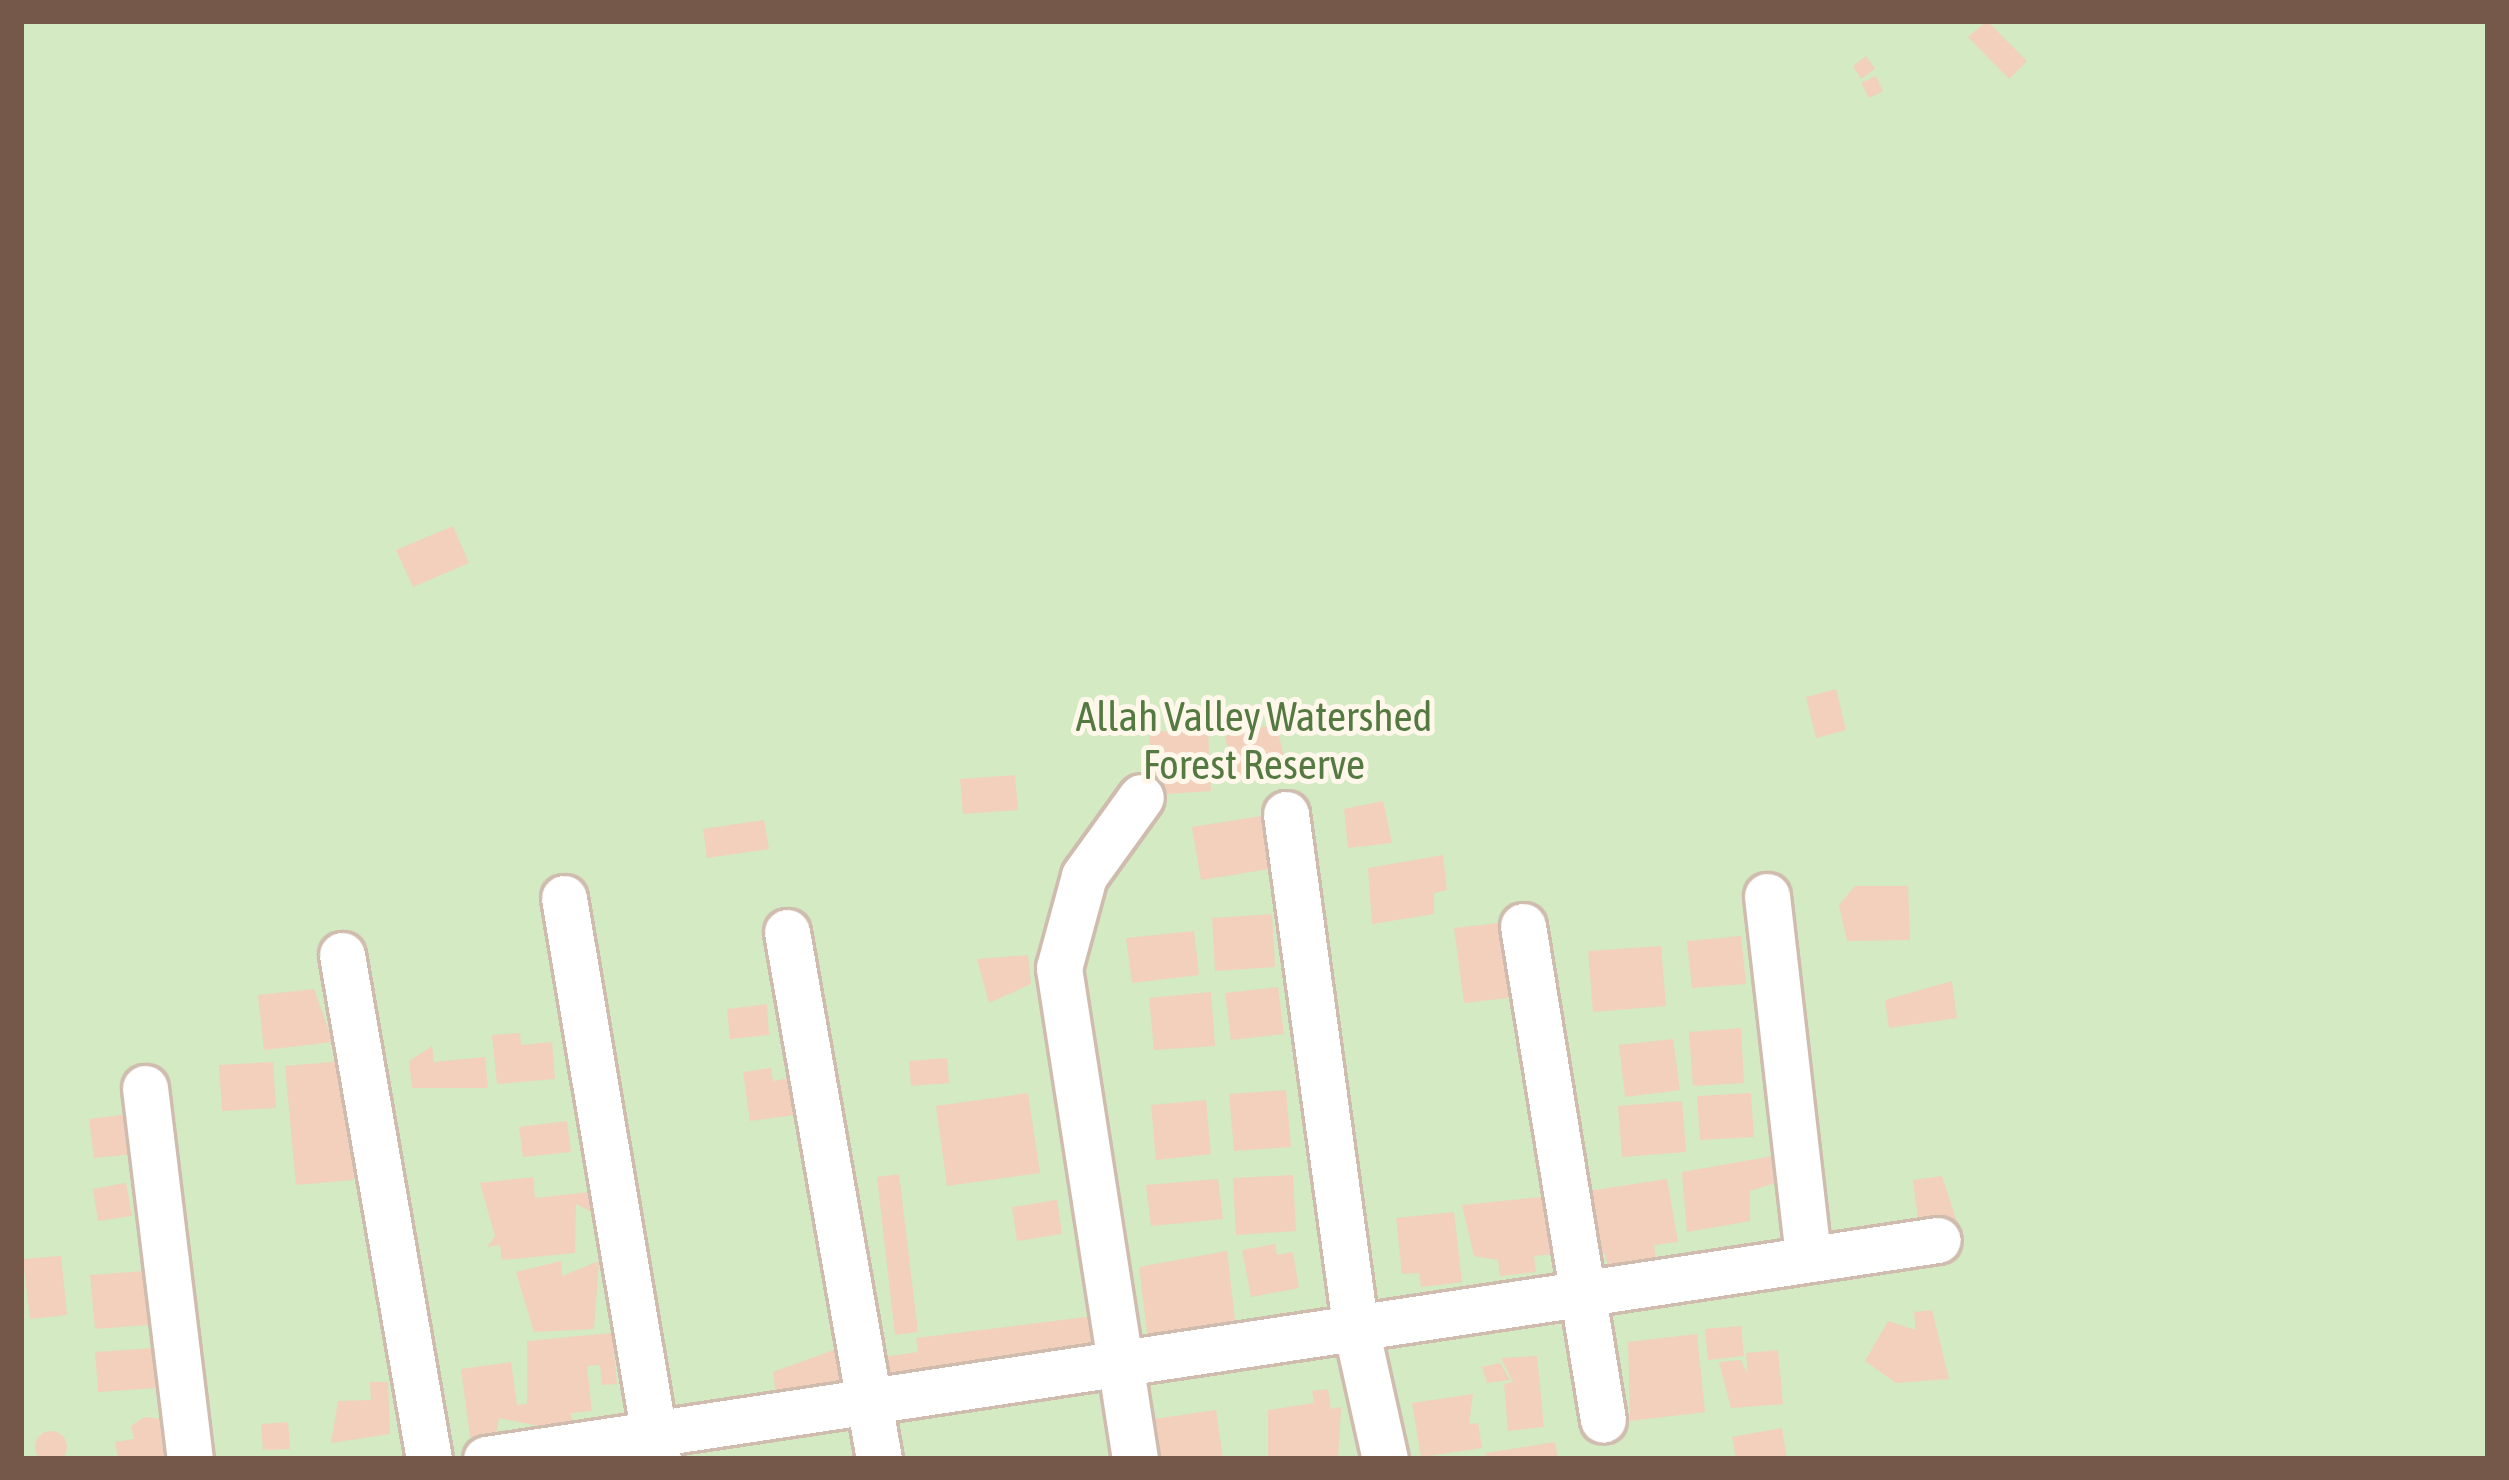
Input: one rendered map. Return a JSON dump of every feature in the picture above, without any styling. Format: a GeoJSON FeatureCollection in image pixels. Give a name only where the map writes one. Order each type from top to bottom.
{"type":"FeatureCollection","features":[{"type":"Feature","properties":{"kind":"street"},"geometry":{"type":"LineString","coordinates":[[1135,1459],[1115,1365],[1059,968],[1084,876],[1141,797]]}},
{"type":"Feature","properties":{"kind":"street"},"geometry":{"type":"LineString","coordinates":[[1286,814],[1355,1324],[1385,1459]]}},
{"type":"Feature","properties":{"kind":"street"},"geometry":{"type":"LineString","coordinates":[[1767,896],[1808,1256]]}},
{"type":"Feature","properties":{"kind":"street"},"geometry":{"type":"LineString","coordinates":[[564,898],[656,1447]]}},
{"type":"Feature","properties":{"kind":"street"},"geometry":{"type":"LineString","coordinates":[[1523,926],[1576,1291],[1603,1420]]}},
{"type":"Feature","properties":{"kind":"street"},"geometry":{"type":"LineString","coordinates":[[787,932],[879,1459]]}},
{"type":"Feature","properties":{"kind":"street"},"geometry":{"type":"LineString","coordinates":[[343,955],[429,1459]]}},
{"type":"Feature","properties":{"kind":"street"},"geometry":{"type":"LineString","coordinates":[[145,1088],[190,1459]]}},
{"type":"Feature","properties":{"kind":"street"},"geometry":{"type":"LineString","coordinates":[[486,1459],[656,1447],[871,1404],[1355,1324],[1939,1240]]}},
{"type":"Feature","properties":{"kind":"green space","name":"Allah Valley Watershed Forest Reserve"},"geometry":{"type":"Polygon","coordinates":[[[21,21],[2488,21],[2488,1459],[21,1459],[21,21]]]}},
{"type":"Feature","properties":{"kind":"building"},"geometry":{"type":"Polygon","coordinates":[[[1987,21],[2027,61],[2009,79],[1968,37],[1987,21]]]}},
{"type":"Feature","properties":{"kind":"building"},"geometry":{"type":"Polygon","coordinates":[[[1866,56],[1875,69],[1861,79],[1853,66],[1866,56]]]}},
{"type":"Feature","properties":{"kind":"building"},"geometry":{"type":"Polygon","coordinates":[[[1876,76],[1883,91],[1869,98],[1861,83],[1876,76]]]}},
{"type":"Feature","properties":{"kind":"building"},"geometry":{"type":"Polygon","coordinates":[[[453,526],[469,563],[413,587],[396,550],[453,526]]]}},
{"type":"Feature","properties":{"kind":"building"},"geometry":{"type":"Polygon","coordinates":[[[1836,689],[1846,730],[1816,738],[1806,697],[1836,689]]]}},
{"type":"Feature","properties":{"kind":"building"},"geometry":{"type":"Polygon","coordinates":[[[1276,724],[1287,769],[1234,779],[1225,736],[1276,724]]]}},
{"type":"Feature","properties":{"kind":"building"},"geometry":{"type":"Polygon","coordinates":[[[1208,729],[1211,791],[1153,795],[1149,732],[1208,729]]]}},
{"type":"Feature","properties":{"kind":"building"},"geometry":{"type":"Polygon","coordinates":[[[1015,775],[1018,810],[963,814],[960,779],[1015,775]]]}},
{"type":"Feature","properties":{"kind":"building"},"geometry":{"type":"Polygon","coordinates":[[[1383,801],[1392,843],[1348,848],[1344,809],[1383,801]]]}},
{"type":"Feature","properties":{"kind":"building"},"geometry":{"type":"Polygon","coordinates":[[[1261,816],[1270,869],[1201,880],[1192,827],[1261,816]]]}},
{"type":"Feature","properties":{"kind":"building"},"geometry":{"type":"Polygon","coordinates":[[[764,820],[769,849],[707,858],[703,829],[764,820]]]}},
{"type":"Feature","properties":{"kind":"building"},"geometry":{"type":"Polygon","coordinates":[[[1443,855],[1447,890],[1434,893],[1434,914],[1372,924],[1368,868],[1443,855]]]}},
{"type":"Feature","properties":{"kind":"building"},"geometry":{"type":"Polygon","coordinates":[[[1855,886],[1908,886],[1910,940],[1847,941],[1839,905],[1855,886]]]}},
{"type":"Feature","properties":{"kind":"building"},"geometry":{"type":"Polygon","coordinates":[[[1272,914],[1275,967],[1215,971],[1212,918],[1272,914]]]}},
{"type":"Feature","properties":{"kind":"building"},"geometry":{"type":"Polygon","coordinates":[[[1506,922],[1516,997],[1464,1003],[1454,928],[1506,922]]]}},
{"type":"Feature","properties":{"kind":"building"},"geometry":{"type":"Polygon","coordinates":[[[1194,931],[1199,975],[1132,983],[1126,938],[1194,931]]]}},
{"type":"Feature","properties":{"kind":"building"},"geometry":{"type":"Polygon","coordinates":[[[1741,936],[1746,984],[1692,988],[1687,941],[1741,936]]]}},
{"type":"Feature","properties":{"kind":"building"},"geometry":{"type":"Polygon","coordinates":[[[1661,946],[1666,1006],[1593,1012],[1588,951],[1661,946]]]}},
{"type":"Feature","properties":{"kind":"building"},"geometry":{"type":"Polygon","coordinates":[[[1028,955],[1031,984],[989,1003],[977,959],[1028,955]]]}},
{"type":"Feature","properties":{"kind":"building"},"geometry":{"type":"Polygon","coordinates":[[[1952,981],[1957,1018],[1889,1028],[1885,1000],[1952,981]]]}},
{"type":"Feature","properties":{"kind":"building"},"geometry":{"type":"Polygon","coordinates":[[[1278,987],[1284,1034],[1231,1040],[1225,993],[1278,987]]]}},
{"type":"Feature","properties":{"kind":"building"},"geometry":{"type":"Polygon","coordinates":[[[314,989],[333,1042],[264,1050],[258,995],[314,989]]]}},
{"type":"Feature","properties":{"kind":"building"},"geometry":{"type":"Polygon","coordinates":[[[1211,992],[1215,1046],[1154,1050],[1149,998],[1211,992]]]}},
{"type":"Feature","properties":{"kind":"building"},"geometry":{"type":"Polygon","coordinates":[[[767,1004],[769,1035],[730,1039],[727,1009],[767,1004]]]}},
{"type":"Feature","properties":{"kind":"building"},"geometry":{"type":"Polygon","coordinates":[[[1741,1028],[1744,1083],[1693,1086],[1689,1032],[1741,1028]]]}},
{"type":"Feature","properties":{"kind":"building"},"geometry":{"type":"Polygon","coordinates":[[[520,1033],[521,1045],[552,1042],[555,1079],[497,1084],[492,1035],[520,1033]]]}},
{"type":"Feature","properties":{"kind":"building"},"geometry":{"type":"Polygon","coordinates":[[[1673,1039],[1680,1090],[1625,1097],[1619,1045],[1673,1039]]]}},
{"type":"Feature","properties":{"kind":"building"},"geometry":{"type":"Polygon","coordinates":[[[432,1046],[434,1062],[485,1057],[488,1088],[412,1088],[409,1061],[432,1046]]]}},
{"type":"Feature","properties":{"kind":"building"},"geometry":{"type":"Polygon","coordinates":[[[947,1058],[949,1083],[911,1086],[909,1061],[947,1058]]]}},
{"type":"Feature","properties":{"kind":"building"},"geometry":{"type":"Polygon","coordinates":[[[344,1061],[354,1180],[296,1185],[285,1066],[344,1061]]]}},
{"type":"Feature","properties":{"kind":"building"},"geometry":{"type":"Polygon","coordinates":[[[273,1062],[276,1108],[222,1111],[219,1065],[273,1062]]]}},
{"type":"Feature","properties":{"kind":"building"},"geometry":{"type":"Polygon","coordinates":[[[771,1068],[773,1081],[797,1077],[802,1114],[750,1121],[743,1072],[771,1068]]]}},
{"type":"Feature","properties":{"kind":"building"},"geometry":{"type":"Polygon","coordinates":[[[1286,1090],[1291,1147],[1234,1151],[1229,1094],[1286,1090]]]}},
{"type":"Feature","properties":{"kind":"building"},"geometry":{"type":"Polygon","coordinates":[[[1028,1093],[1040,1173],[947,1186],[936,1106],[1028,1093]]]}},
{"type":"Feature","properties":{"kind":"building"},"geometry":{"type":"Polygon","coordinates":[[[1751,1093],[1754,1137],[1700,1140],[1697,1096],[1751,1093]]]}},
{"type":"Feature","properties":{"kind":"building"},"geometry":{"type":"Polygon","coordinates":[[[1206,1100],[1211,1154],[1156,1160],[1151,1105],[1206,1100]]]}},
{"type":"Feature","properties":{"kind":"building"},"geometry":{"type":"Polygon","coordinates":[[[1682,1101],[1686,1152],[1622,1157],[1618,1106],[1682,1101]]]}},
{"type":"Feature","properties":{"kind":"building"},"geometry":{"type":"Polygon","coordinates":[[[129,1114],[133,1154],[94,1158],[89,1119],[129,1114]]]}},
{"type":"Feature","properties":{"kind":"building"},"geometry":{"type":"Polygon","coordinates":[[[567,1121],[571,1152],[523,1157],[519,1127],[567,1121]]]}},
{"type":"Feature","properties":{"kind":"building"},"geometry":{"type":"Polygon","coordinates":[[[1773,1156],[1778,1182],[1750,1191],[1750,1221],[1687,1232],[1682,1172],[1773,1156]]]}},
{"type":"Feature","properties":{"kind":"building"},"geometry":{"type":"Polygon","coordinates":[[[899,1174],[918,1332],[895,1335],[877,1177],[899,1174]]]}},
{"type":"Feature","properties":{"kind":"building"},"geometry":{"type":"Polygon","coordinates":[[[1293,1175],[1296,1231],[1236,1235],[1233,1178],[1293,1175]]]}},
{"type":"Feature","properties":{"kind":"building"},"geometry":{"type":"Polygon","coordinates":[[[1942,1176],[1957,1222],[1919,1227],[1913,1180],[1942,1176]]]}},
{"type":"Feature","properties":{"kind":"building"},"geometry":{"type":"Polygon","coordinates":[[[533,1177],[535,1198],[598,1191],[601,1217],[576,1204],[575,1253],[502,1260],[500,1245],[487,1247],[495,1236],[480,1183],[533,1177]]]}},
{"type":"Feature","properties":{"kind":"building"},"geometry":{"type":"Polygon","coordinates":[[[1218,1179],[1223,1219],[1151,1226],[1146,1185],[1218,1179]]]}},
{"type":"Feature","properties":{"kind":"building"},"geometry":{"type":"Polygon","coordinates":[[[1667,1179],[1678,1242],[1654,1245],[1656,1260],[1608,1267],[1605,1253],[1592,1256],[1582,1192],[1667,1179]]]}},
{"type":"Feature","properties":{"kind":"building"},"geometry":{"type":"Polygon","coordinates":[[[126,1183],[132,1216],[98,1221],[93,1189],[126,1183]]]}},
{"type":"Feature","properties":{"kind":"building"},"geometry":{"type":"Polygon","coordinates":[[[1542,1197],[1554,1254],[1534,1256],[1536,1272],[1500,1276],[1498,1260],[1474,1256],[1462,1205],[1542,1197]]]}},
{"type":"Feature","properties":{"kind":"building"},"geometry":{"type":"Polygon","coordinates":[[[1057,1200],[1062,1234],[1017,1241],[1012,1207],[1057,1200]]]}},
{"type":"Feature","properties":{"kind":"building"},"geometry":{"type":"Polygon","coordinates":[[[1454,1212],[1462,1282],[1421,1287],[1419,1273],[1402,1274],[1396,1218],[1454,1212]]]}},
{"type":"Feature","properties":{"kind":"building"},"geometry":{"type":"Polygon","coordinates":[[[1275,1244],[1277,1255],[1293,1252],[1299,1288],[1251,1297],[1242,1250],[1275,1244]]]}},
{"type":"Feature","properties":{"kind":"building"},"geometry":{"type":"Polygon","coordinates":[[[1227,1251],[1235,1320],[1148,1340],[1139,1267],[1227,1251]]]}},
{"type":"Feature","properties":{"kind":"building"},"geometry":{"type":"Polygon","coordinates":[[[61,1256],[67,1315],[30,1319],[23,1259],[61,1256]]]}},
{"type":"Feature","properties":{"kind":"building"},"geometry":{"type":"Polygon","coordinates":[[[561,1261],[562,1276],[599,1261],[594,1329],[534,1332],[516,1272],[561,1261]]]}},
{"type":"Feature","properties":{"kind":"building"},"geometry":{"type":"Polygon","coordinates":[[[144,1271],[148,1325],[95,1329],[90,1275],[144,1271]]]}},
{"type":"Feature","properties":{"kind":"building"},"geometry":{"type":"Polygon","coordinates":[[[1932,1310],[1949,1379],[1896,1383],[1865,1361],[1888,1321],[1916,1330],[1914,1312],[1932,1310]]]}},
{"type":"Feature","properties":{"kind":"building"},"geometry":{"type":"Polygon","coordinates":[[[1094,1316],[1100,1360],[887,1387],[883,1357],[918,1352],[916,1338],[1094,1316]]]}},
{"type":"Feature","properties":{"kind":"building"},"geometry":{"type":"Polygon","coordinates":[[[1741,1326],[1744,1356],[1708,1360],[1705,1329],[1741,1326]]]}},
{"type":"Feature","properties":{"kind":"building"},"geometry":{"type":"Polygon","coordinates":[[[612,1333],[617,1384],[602,1385],[600,1365],[587,1366],[592,1411],[571,1413],[573,1433],[499,1418],[496,1434],[470,1437],[461,1369],[511,1362],[517,1405],[527,1404],[527,1341],[612,1333]]]}},
{"type":"Feature","properties":{"kind":"building"},"geometry":{"type":"Polygon","coordinates":[[[1697,1334],[1705,1412],[1630,1421],[1628,1342],[1697,1334]]]}},
{"type":"Feature","properties":{"kind":"building"},"geometry":{"type":"Polygon","coordinates":[[[842,1347],[847,1384],[776,1395],[773,1372],[842,1347]]]}},
{"type":"Feature","properties":{"kind":"building"},"geometry":{"type":"Polygon","coordinates":[[[153,1348],[156,1388],[98,1392],[95,1352],[153,1348]]]}},
{"type":"Feature","properties":{"kind":"building"},"geometry":{"type":"Polygon","coordinates":[[[1778,1350],[1783,1404],[1731,1408],[1719,1362],[1741,1360],[1748,1375],[1746,1353],[1778,1350]]]}},
{"type":"Feature","properties":{"kind":"building"},"geometry":{"type":"Polygon","coordinates":[[[1537,1356],[1544,1427],[1508,1431],[1504,1384],[1513,1382],[1501,1358],[1537,1356]]]}},
{"type":"Feature","properties":{"kind":"building"},"geometry":{"type":"Polygon","coordinates":[[[1500,1363],[1510,1380],[1487,1383],[1482,1367],[1500,1363]]]}},
{"type":"Feature","properties":{"kind":"building"},"geometry":{"type":"Polygon","coordinates":[[[370,1382],[388,1382],[390,1434],[331,1443],[338,1401],[371,1400],[370,1382]]]}},
{"type":"Feature","properties":{"kind":"building"},"geometry":{"type":"Polygon","coordinates":[[[1328,1389],[1331,1409],[1341,1407],[1338,1459],[1268,1459],[1268,1410],[1314,1403],[1312,1391],[1328,1389]]]}},
{"type":"Feature","properties":{"kind":"building"},"geometry":{"type":"Polygon","coordinates":[[[1473,1394],[1469,1424],[1478,1423],[1482,1448],[1421,1457],[1412,1403],[1473,1394]]]}},
{"type":"Feature","properties":{"kind":"building"},"geometry":{"type":"Polygon","coordinates":[[[1216,1410],[1223,1459],[1160,1459],[1154,1419],[1216,1410]]]}},
{"type":"Feature","properties":{"kind":"building"},"geometry":{"type":"Polygon","coordinates":[[[144,1417],[170,1420],[177,1459],[118,1459],[115,1442],[134,1439],[131,1426],[144,1417]]]}},
{"type":"Feature","properties":{"kind":"building"},"geometry":{"type":"Polygon","coordinates":[[[288,1422],[290,1449],[263,1450],[261,1424],[288,1422]]]}},
{"type":"Feature","properties":{"kind":"building"},"geometry":{"type":"Polygon","coordinates":[[[1782,1428],[1787,1459],[1736,1459],[1732,1437],[1782,1428]]]}},
{"type":"Feature","properties":{"kind":"building"},"geometry":{"type":"Polygon","coordinates":[[[51,1431],[63,1435],[67,1447],[63,1459],[51,1463],[39,1459],[35,1447],[39,1435],[51,1431]]]}},
{"type":"Feature","properties":{"kind":"building"},"geometry":{"type":"Polygon","coordinates":[[[1555,1442],[1558,1459],[1487,1459],[1486,1453],[1555,1442]]]}}]}
